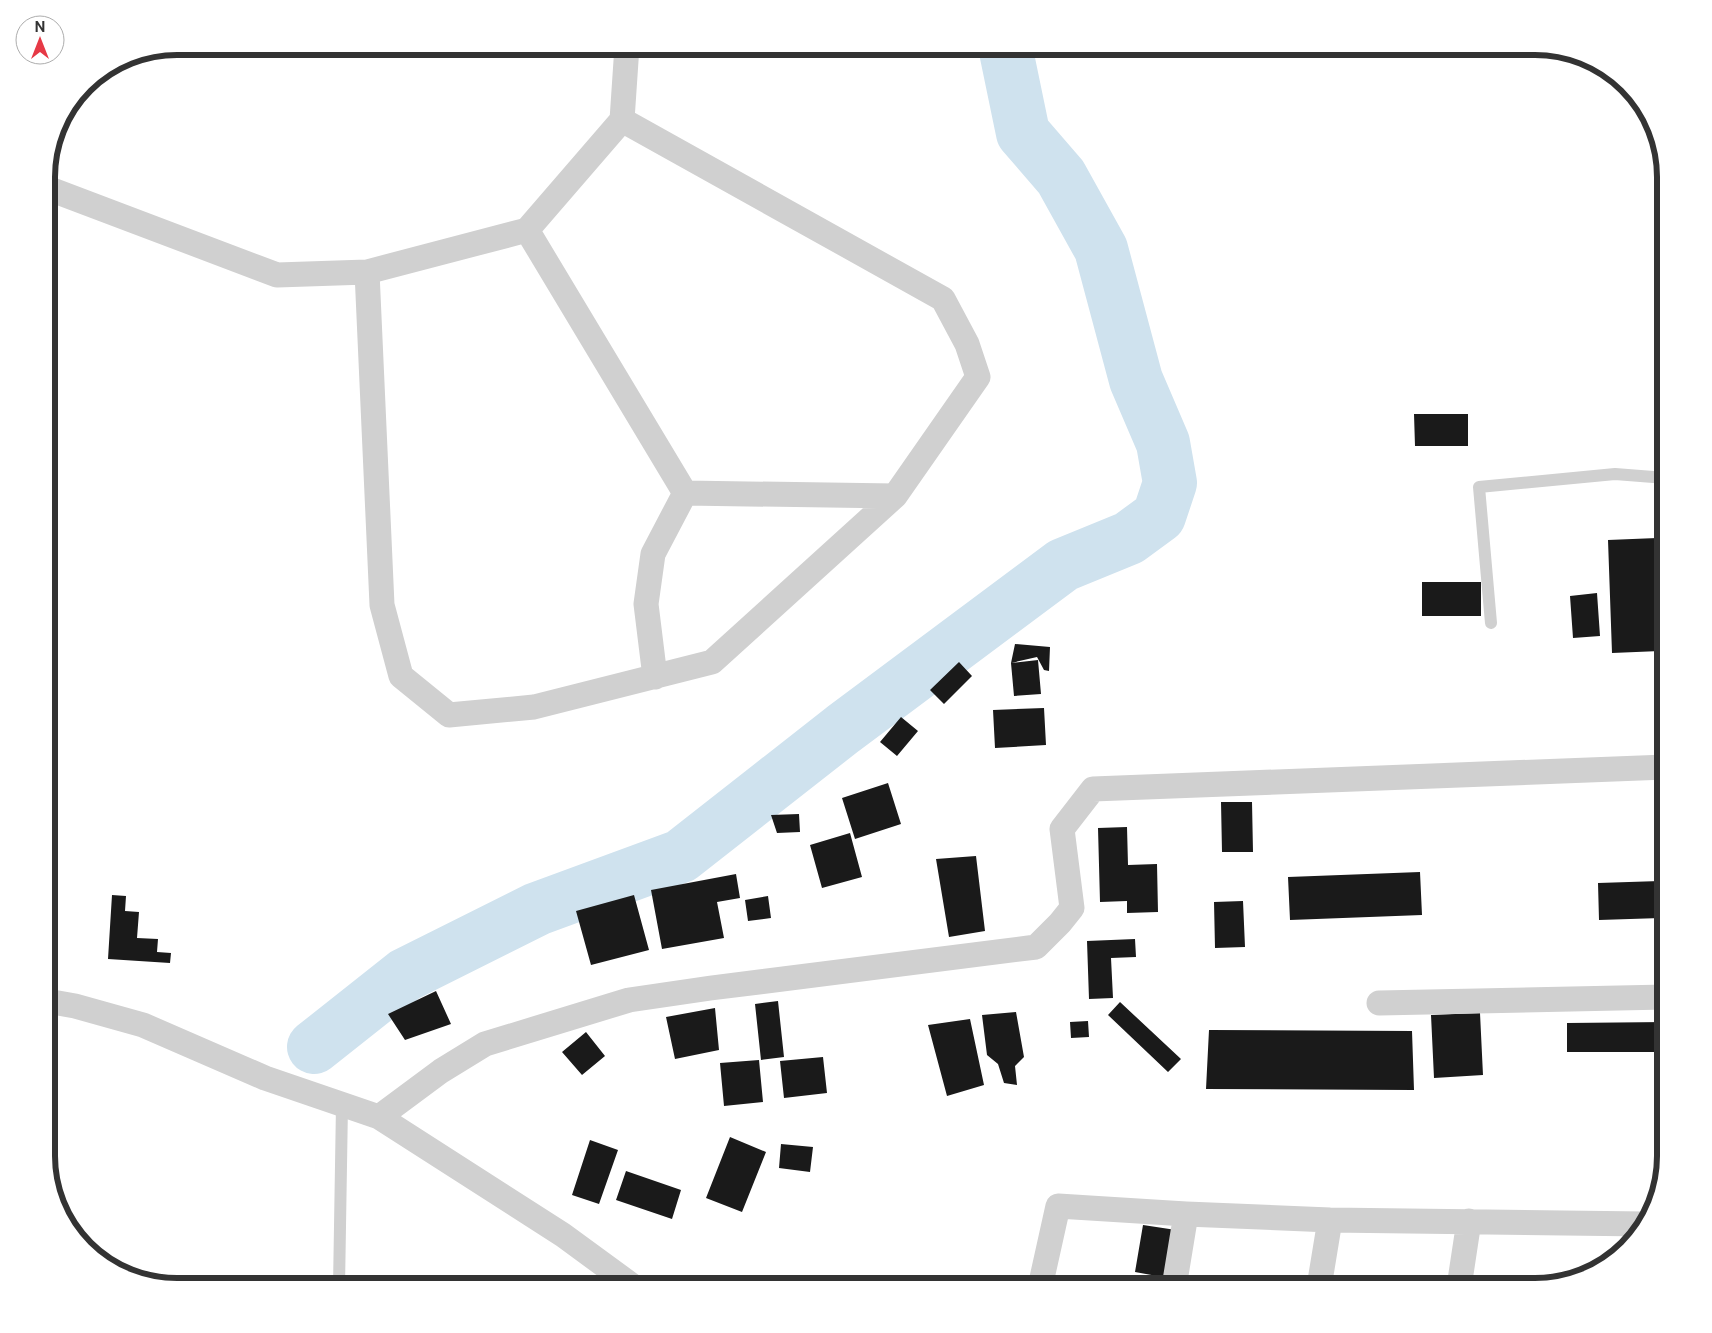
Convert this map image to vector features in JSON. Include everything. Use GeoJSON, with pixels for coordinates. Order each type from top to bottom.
{"type":"FeatureCollection","features":[{"type":"Feature","properties":{"kind":"street"},"geometry":{"type":"LineString","coordinates":[[55,191],[278,275],[367,272],[527,230],[622,120],[626,55]]}},
{"type":"Feature","properties":{"kind":"street"},"geometry":{"type":"LineString","coordinates":[[367,272],[382,604],[401,676],[449,715],[534,707],[712,662],[895,496],[978,377],[967,344],[943,299],[622,120]]}},
{"type":"Feature","properties":{"kind":"street"},"geometry":{"type":"LineString","coordinates":[[527,230],[685,493]]}},
{"type":"Feature","properties":{"kind":"street"},"geometry":{"type":"LineString","coordinates":[[685,493],[895,496]]}},
{"type":"Feature","properties":{"kind":"street"},"geometry":{"type":"LineString","coordinates":[[655,676],[646,604],[653,554],[685,493]]}},
{"type":"Feature","properties":{"kind":"street"},"geometry":{"type":"LineString","coordinates":[[379,1117],[441,1071],[485,1044],[629,1000],[1036,947],[1072,908],[1062,829],[1093,789],[1657,767]]}},
{"type":"Feature","properties":{"kind":"street"},"geometry":{"type":"LineString","coordinates":[[1379,1003],[1657,998]]}},
{"type":"Feature","properties":{"kind":"street"},"geometry":{"type":"LineString","coordinates":[[55,1003],[75,1006],[143,1025],[265,1078],[379,1117],[563,1235],[622,1278]]}},
{"type":"Feature","properties":{"kind":"street"},"geometry":{"type":"LineString","coordinates":[[1042,1278],[1058,1206],[1330,1220],[1636,1224]]}},
{"type":"Feature","properties":{"kind":"street"},"geometry":{"type":"LineString","coordinates":[[1175,1278],[1186,1214]]}},
{"type":"Feature","properties":{"kind":"street"},"geometry":{"type":"LineString","coordinates":[[1320,1278],[1330,1220]]}},
{"type":"Feature","properties":{"kind":"street"},"geometry":{"type":"LineString","coordinates":[[1460,1278],[1469,1221]]}},
{"type":"Feature","properties":{"kind":"lane"},"geometry":{"type":"LineString","coordinates":[[1491,623],[1479,487],[1615,474],[1657,477]]}},
{"type":"Feature","properties":{"kind":"lane"},"geometry":{"type":"LineString","coordinates":[[339,1278],[342,1105]]}},
{"type":"Feature","properties":{"kind":"building"},"geometry":{"type":"Polygon","coordinates":[[[1414,414],[1468,414],[1468,446],[1415,446],[1414,414]]]}},
{"type":"Feature","properties":{"kind":"building"},"geometry":{"type":"Polygon","coordinates":[[[1657,538],[1657,651],[1612,653],[1608,540],[1657,538]]]}},
{"type":"Feature","properties":{"kind":"building"},"geometry":{"type":"Polygon","coordinates":[[[1422,582],[1481,582],[1481,616],[1422,616],[1422,582]]]}},
{"type":"Feature","properties":{"kind":"building"},"geometry":{"type":"Polygon","coordinates":[[[1597,593],[1600,636],[1573,638],[1570,596],[1597,593]]]}},
{"type":"Feature","properties":{"kind":"building"},"geometry":{"type":"Polygon","coordinates":[[[1015,644],[1050,647],[1049,671],[1044,670],[1037,657],[1011,663],[1015,644]]]}},
{"type":"Feature","properties":{"kind":"building"},"geometry":{"type":"Polygon","coordinates":[[[1038,660],[1041,694],[1014,696],[1011,663],[1038,660]]]}},
{"type":"Feature","properties":{"kind":"building"},"geometry":{"type":"Polygon","coordinates":[[[959,662],[972,676],[944,704],[930,690],[959,662]]]}},
{"type":"Feature","properties":{"kind":"building"},"geometry":{"type":"Polygon","coordinates":[[[1044,708],[1046,745],[995,748],[993,710],[1044,708]]]}},
{"type":"Feature","properties":{"kind":"building"},"geometry":{"type":"Polygon","coordinates":[[[901,717],[918,731],[897,756],[880,742],[901,717]]]}},
{"type":"Feature","properties":{"kind":"building"},"geometry":{"type":"Polygon","coordinates":[[[888,783],[901,824],[855,839],[842,798],[888,783]]]}},
{"type":"Feature","properties":{"kind":"building"},"geometry":{"type":"Polygon","coordinates":[[[1221,802],[1252,802],[1253,852],[1222,852],[1221,802]]]}},
{"type":"Feature","properties":{"kind":"building"},"geometry":{"type":"Polygon","coordinates":[[[799,814],[800,832],[777,833],[771,815],[799,814]]]}},
{"type":"Feature","properties":{"kind":"building"},"geometry":{"type":"Polygon","coordinates":[[[1127,827],[1128,865],[1157,864],[1158,912],[1127,913],[1127,901],[1100,902],[1098,828],[1127,827]]]}},
{"type":"Feature","properties":{"kind":"building"},"geometry":{"type":"Polygon","coordinates":[[[850,833],[862,877],[822,888],[810,845],[850,833]]]}},
{"type":"Feature","properties":{"kind":"building"},"geometry":{"type":"Polygon","coordinates":[[[976,856],[985,931],[949,937],[936,859],[976,856]]]}},
{"type":"Feature","properties":{"kind":"building"},"geometry":{"type":"Polygon","coordinates":[[[1420,872],[1422,915],[1290,920],[1288,877],[1420,872]]]}},
{"type":"Feature","properties":{"kind":"building"},"geometry":{"type":"Polygon","coordinates":[[[736,874],[740,898],[717,902],[724,938],[662,949],[651,890],[736,874]]]}},
{"type":"Feature","properties":{"kind":"building"},"geometry":{"type":"Polygon","coordinates":[[[1657,881],[1657,918],[1599,920],[1598,883],[1657,881]]]}},
{"type":"Feature","properties":{"kind":"building"},"geometry":{"type":"Polygon","coordinates":[[[112,895],[126,896],[125,911],[139,912],[137,938],[158,939],[157,952],[171,953],[170,963],[108,959],[112,895]]]}},
{"type":"Feature","properties":{"kind":"building"},"geometry":{"type":"Polygon","coordinates":[[[634,895],[649,950],[591,965],[576,911],[634,895]]]}},
{"type":"Feature","properties":{"kind":"building"},"geometry":{"type":"Polygon","coordinates":[[[768,896],[771,918],[748,921],[745,900],[768,896]]]}},
{"type":"Feature","properties":{"kind":"building"},"geometry":{"type":"Polygon","coordinates":[[[1243,901],[1245,947],[1215,948],[1214,902],[1243,901]]]}},
{"type":"Feature","properties":{"kind":"building"},"geometry":{"type":"Polygon","coordinates":[[[1135,939],[1136,957],[1111,958],[1113,998],[1089,999],[1087,941],[1135,939]]]}},
{"type":"Feature","properties":{"kind":"building"},"geometry":{"type":"Polygon","coordinates":[[[436,991],[451,1024],[405,1040],[388,1014],[436,991]]]}},
{"type":"Feature","properties":{"kind":"building"},"geometry":{"type":"Polygon","coordinates":[[[778,1001],[784,1057],[761,1060],[755,1004],[778,1001]]]}},
{"type":"Feature","properties":{"kind":"building"},"geometry":{"type":"Polygon","coordinates":[[[1120,1002],[1181,1059],[1168,1072],[1108,1015],[1120,1002]]]}},
{"type":"Feature","properties":{"kind":"building"},"geometry":{"type":"Polygon","coordinates":[[[715,1008],[719,1050],[675,1059],[666,1017],[715,1008]]]}},
{"type":"Feature","properties":{"kind":"building"},"geometry":{"type":"Polygon","coordinates":[[[1016,1012],[1024,1057],[1015,1066],[1017,1085],[1004,1083],[998,1064],[987,1055],[982,1015],[1016,1012]]]}},
{"type":"Feature","properties":{"kind":"building"},"geometry":{"type":"Polygon","coordinates":[[[1480,1013],[1483,1075],[1434,1078],[1431,1015],[1480,1013]]]}},
{"type":"Feature","properties":{"kind":"building"},"geometry":{"type":"Polygon","coordinates":[[[970,1019],[984,1085],[947,1096],[928,1025],[970,1019]]]}},
{"type":"Feature","properties":{"kind":"building"},"geometry":{"type":"Polygon","coordinates":[[[1088,1021],[1089,1037],[1071,1038],[1070,1022],[1088,1021]]]}},
{"type":"Feature","properties":{"kind":"building"},"geometry":{"type":"Polygon","coordinates":[[[1657,1022],[1657,1052],[1567,1052],[1567,1023],[1657,1022]]]}},
{"type":"Feature","properties":{"kind":"building"},"geometry":{"type":"Polygon","coordinates":[[[1209,1030],[1412,1031],[1414,1090],[1206,1089],[1209,1030]]]}},
{"type":"Feature","properties":{"kind":"building"},"geometry":{"type":"Polygon","coordinates":[[[586,1032],[605,1056],[582,1075],[562,1052],[586,1032]]]}},
{"type":"Feature","properties":{"kind":"building"},"geometry":{"type":"Polygon","coordinates":[[[823,1057],[827,1093],[784,1098],[780,1061],[823,1057]]]}},
{"type":"Feature","properties":{"kind":"building"},"geometry":{"type":"Polygon","coordinates":[[[759,1060],[763,1102],[724,1106],[720,1063],[759,1060]]]}},
{"type":"Feature","properties":{"kind":"building"},"geometry":{"type":"Polygon","coordinates":[[[730,1137],[766,1152],[742,1212],[706,1198],[730,1137]]]}},
{"type":"Feature","properties":{"kind":"building"},"geometry":{"type":"Polygon","coordinates":[[[590,1140],[618,1150],[599,1204],[572,1195],[590,1140]]]}},
{"type":"Feature","properties":{"kind":"building"},"geometry":{"type":"Polygon","coordinates":[[[781,1144],[813,1147],[810,1172],[779,1168],[781,1144]]]}},
{"type":"Feature","properties":{"kind":"building"},"geometry":{"type":"Polygon","coordinates":[[[626,1171],[681,1190],[672,1219],[616,1200],[626,1171]]]}},
{"type":"Feature","properties":{"kind":"building"},"geometry":{"type":"Polygon","coordinates":[[[1143,1225],[1176,1230],[1168,1278],[1135,1272],[1143,1225]]]}},
{"type":"Feature","properties":{"kind":"waterway"},"geometry":{"type":"LineString","coordinates":[[314,1047],[405,975],[537,909],[681,856],[843,729],[1063,565],[1129,538],[1159,516],[1170,483],[1163,443],[1136,380],[1101,249],[1061,177],[1023,133],[1007,55]]}}]}
